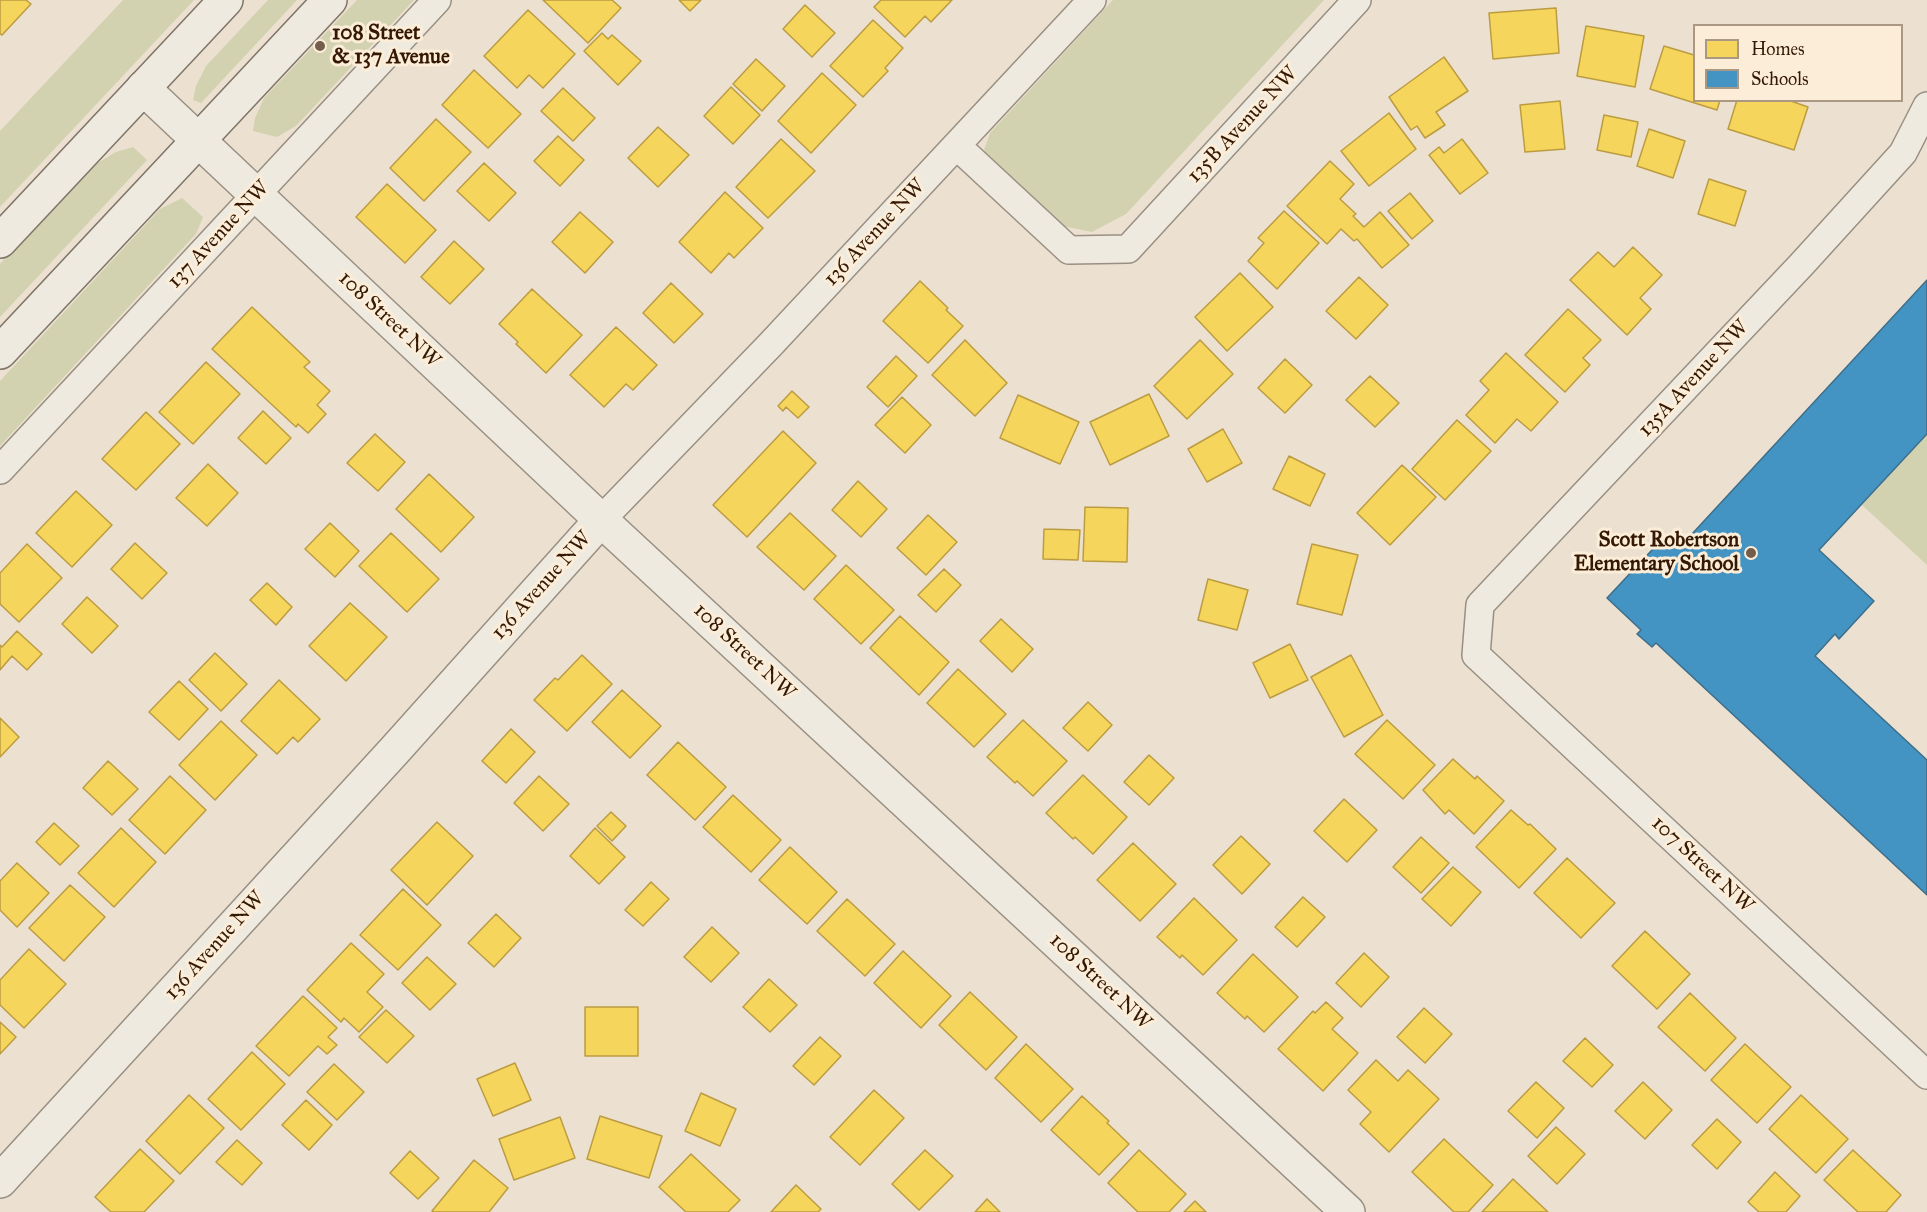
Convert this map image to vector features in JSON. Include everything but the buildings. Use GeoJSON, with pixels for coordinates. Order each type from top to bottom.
{"type":"FeatureCollection","features":[{"type":"Feature","properties":{"kind":"street"},"geometry":{"type":"LineString","coordinates":[[0,241],[226,0]]}},
{"type":"Feature","properties":{"kind":"street"},"geometry":{"type":"LineString","coordinates":[[0,352],[330,0]]}},
{"type":"Feature","properties":{"kind":"street","name":"137 Avenue NW"},"geometry":{"type":"LineString","coordinates":[[0,470],[437,0]]}},
{"type":"Feature","properties":{"kind":"street","name":"136 Avenue NW"},"geometry":{"type":"LineString","coordinates":[[0,1181],[394,751],[601,520],[957,146],[1092,0]]}},
{"type":"Feature","properties":{"kind":"street","name":"135B Avenue NW"},"geometry":{"type":"LineString","coordinates":[[957,146],[1069,250],[1128,249],[1357,0]]}},
{"type":"Feature","properties":{"kind":"street","name":"108 Street NW"},"geometry":{"type":"LineString","coordinates":[[143,88],[601,520],[1348,1212]]}},
{"type":"Feature","properties":{"kind":"street","name":"135A Avenue NW"},"geometry":{"type":"LineString","coordinates":[[1476,655],[1480,605],[1802,264],[1903,153],[1927,106]]}},
{"type":"Feature","properties":{"kind":"street","name":"107 Street NW"},"geometry":{"type":"LineString","coordinates":[[1476,655],[1927,1075]]}},
{"type":"Feature","properties":{"kind":"green space"},"geometry":{"type":"Polygon","coordinates":[[[123,0],[194,0],[0,207],[0,131],[123,0]]]}},
{"type":"Feature","properties":{"kind":"green space"},"geometry":{"type":"Polygon","coordinates":[[[268,0],[297,0],[201,103],[193,100],[196,86],[206,66],[268,0]]]}},
{"type":"Feature","properties":{"kind":"green space"},"geometry":{"type":"Polygon","coordinates":[[[357,0],[414,0],[296,126],[277,137],[253,131],[255,118],[264,98],[357,0]]]}},
{"type":"Feature","properties":{"kind":"green space"},"geometry":{"type":"Polygon","coordinates":[[[1113,0],[1324,0],[1126,214],[1092,232],[1053,224],[988,164],[984,150],[990,133],[1113,0]]]}},
{"type":"Feature","properties":{"kind":"green space"},"geometry":{"type":"Polygon","coordinates":[[[133,147],[147,160],[0,317],[0,264],[89,168],[116,152],[133,147]]]}},
{"type":"Feature","properties":{"kind":"green space"},"geometry":{"type":"Polygon","coordinates":[[[182,198],[203,217],[196,234],[0,446],[0,381],[160,209],[182,198]]]}},
{"type":"Feature","properties":{"kind":"green space"},"geometry":{"type":"Polygon","coordinates":[[[1927,434],[1927,565],[1862,505],[1927,434]]]}},
{"type":"Feature","properties":{"kind":"place","name":"108 Street & 137 Avenue"},"geometry":{"type":"Point","coordinates":[320,46]}},
{"type":"Feature","properties":{"kind":"place","name":"Scott Robertson Elementary School"},"geometry":{"type":"Point","coordinates":[1751,553]}}]}
